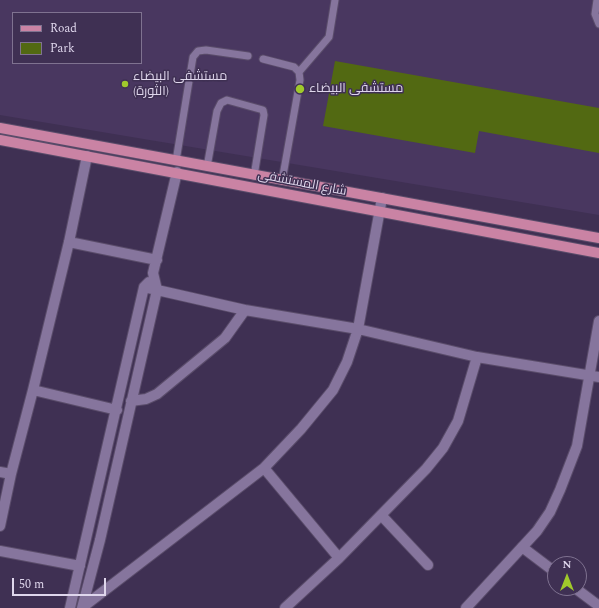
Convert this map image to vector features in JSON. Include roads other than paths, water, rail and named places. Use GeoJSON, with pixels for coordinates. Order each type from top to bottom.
{"type":"FeatureCollection","features":[{"type":"Feature","properties":{"kind":"main road","name":"شارع المستشفى"},"geometry":{"type":"LineString","coordinates":[[0,128],[176,162],[599,238]]}},
{"type":"Feature","properties":{"kind":"main road","name":"شارع المستشفى"},"geometry":{"type":"LineString","coordinates":[[0,140],[177,172],[599,253]]}},
{"type":"Feature","properties":{"kind":"street"},"geometry":{"type":"LineString","coordinates":[[0,526],[11,474],[69,242],[87,156]]}},
{"type":"Feature","properties":{"kind":"street"},"geometry":{"type":"LineString","coordinates":[[70,608],[117,410],[144,287],[153,273],[157,260],[177,172]]}},
{"type":"Feature","properties":{"kind":"street"},"geometry":{"type":"LineString","coordinates":[[83,607],[264,468],[301,429],[334,390],[347,362],[358,329],[382,198]]}},
{"type":"Feature","properties":{"kind":"street"},"geometry":{"type":"LineString","coordinates":[[69,242],[157,260]]}},
{"type":"Feature","properties":{"kind":"street"},"geometry":{"type":"LineString","coordinates":[[83,607],[100,540],[157,290],[153,273]]}},
{"type":"Feature","properties":{"kind":"street"},"geometry":{"type":"LineString","coordinates":[[144,287],[246,310],[358,329],[477,357],[594,377]]}},
{"type":"Feature","properties":{"kind":"street"},"geometry":{"type":"LineString","coordinates":[[131,401],[146,399],[157,394],[225,338],[246,310]]}},
{"type":"Feature","properties":{"kind":"street"},"geometry":{"type":"LineString","coordinates":[[466,608],[537,531],[550,512],[569,469],[577,446],[594,377],[599,321]]}},
{"type":"Feature","properties":{"kind":"street"},"geometry":{"type":"LineString","coordinates":[[285,608],[339,558],[426,469],[443,448],[458,421],[477,357]]}},
{"type":"Feature","properties":{"kind":"street"},"geometry":{"type":"LineString","coordinates":[[33,390],[117,410]]}},
{"type":"Feature","properties":{"kind":"street"},"geometry":{"type":"LineString","coordinates":[[264,468],[339,558]]}},
{"type":"Feature","properties":{"kind":"street"},"geometry":{"type":"LineString","coordinates":[[0,472],[11,474]]}},
{"type":"Feature","properties":{"kind":"street"},"geometry":{"type":"LineString","coordinates":[[381,515],[428,565]]}},
{"type":"Feature","properties":{"kind":"street"},"geometry":{"type":"LineString","coordinates":[[522,547],[547,566]]}},
{"type":"Feature","properties":{"kind":"street"},"geometry":{"type":"LineString","coordinates":[[0,551],[80,566]]}},
{"type":"Feature","properties":{"kind":"street"},"geometry":{"type":"LineString","coordinates":[[586,596],[599,606]]}},
{"type":"Feature","properties":{"kind":"lane"},"geometry":{"type":"LineString","coordinates":[[299,72],[329,37],[334,0]]}},
{"type":"Feature","properties":{"kind":"lane"},"geometry":{"type":"LineString","coordinates":[[597,0],[595,14],[599,24]]}},
{"type":"Feature","properties":{"kind":"lane"},"geometry":{"type":"LineString","coordinates":[[176,162],[193,57],[198,51],[206,50],[248,56]]}},
{"type":"Feature","properties":{"kind":"lane"},"geometry":{"type":"LineString","coordinates":[[263,59],[294,67],[299,72],[300,80],[282,181]]}},
{"type":"Feature","properties":{"kind":"lane"},"geometry":{"type":"LineString","coordinates":[[206,167],[217,111],[221,103],[227,100],[263,110],[264,115],[254,176]]}},
{"type":"Feature","properties":{"kind":"place","name":"مستشفى البيضاء (الثورة)"},"geometry":{"type":"Point","coordinates":[125,84]}},
{"type":"Feature","properties":{"kind":"place","name":"مستشفى البيضاء"},"geometry":{"type":"Point","coordinates":[300,89]}}]}
